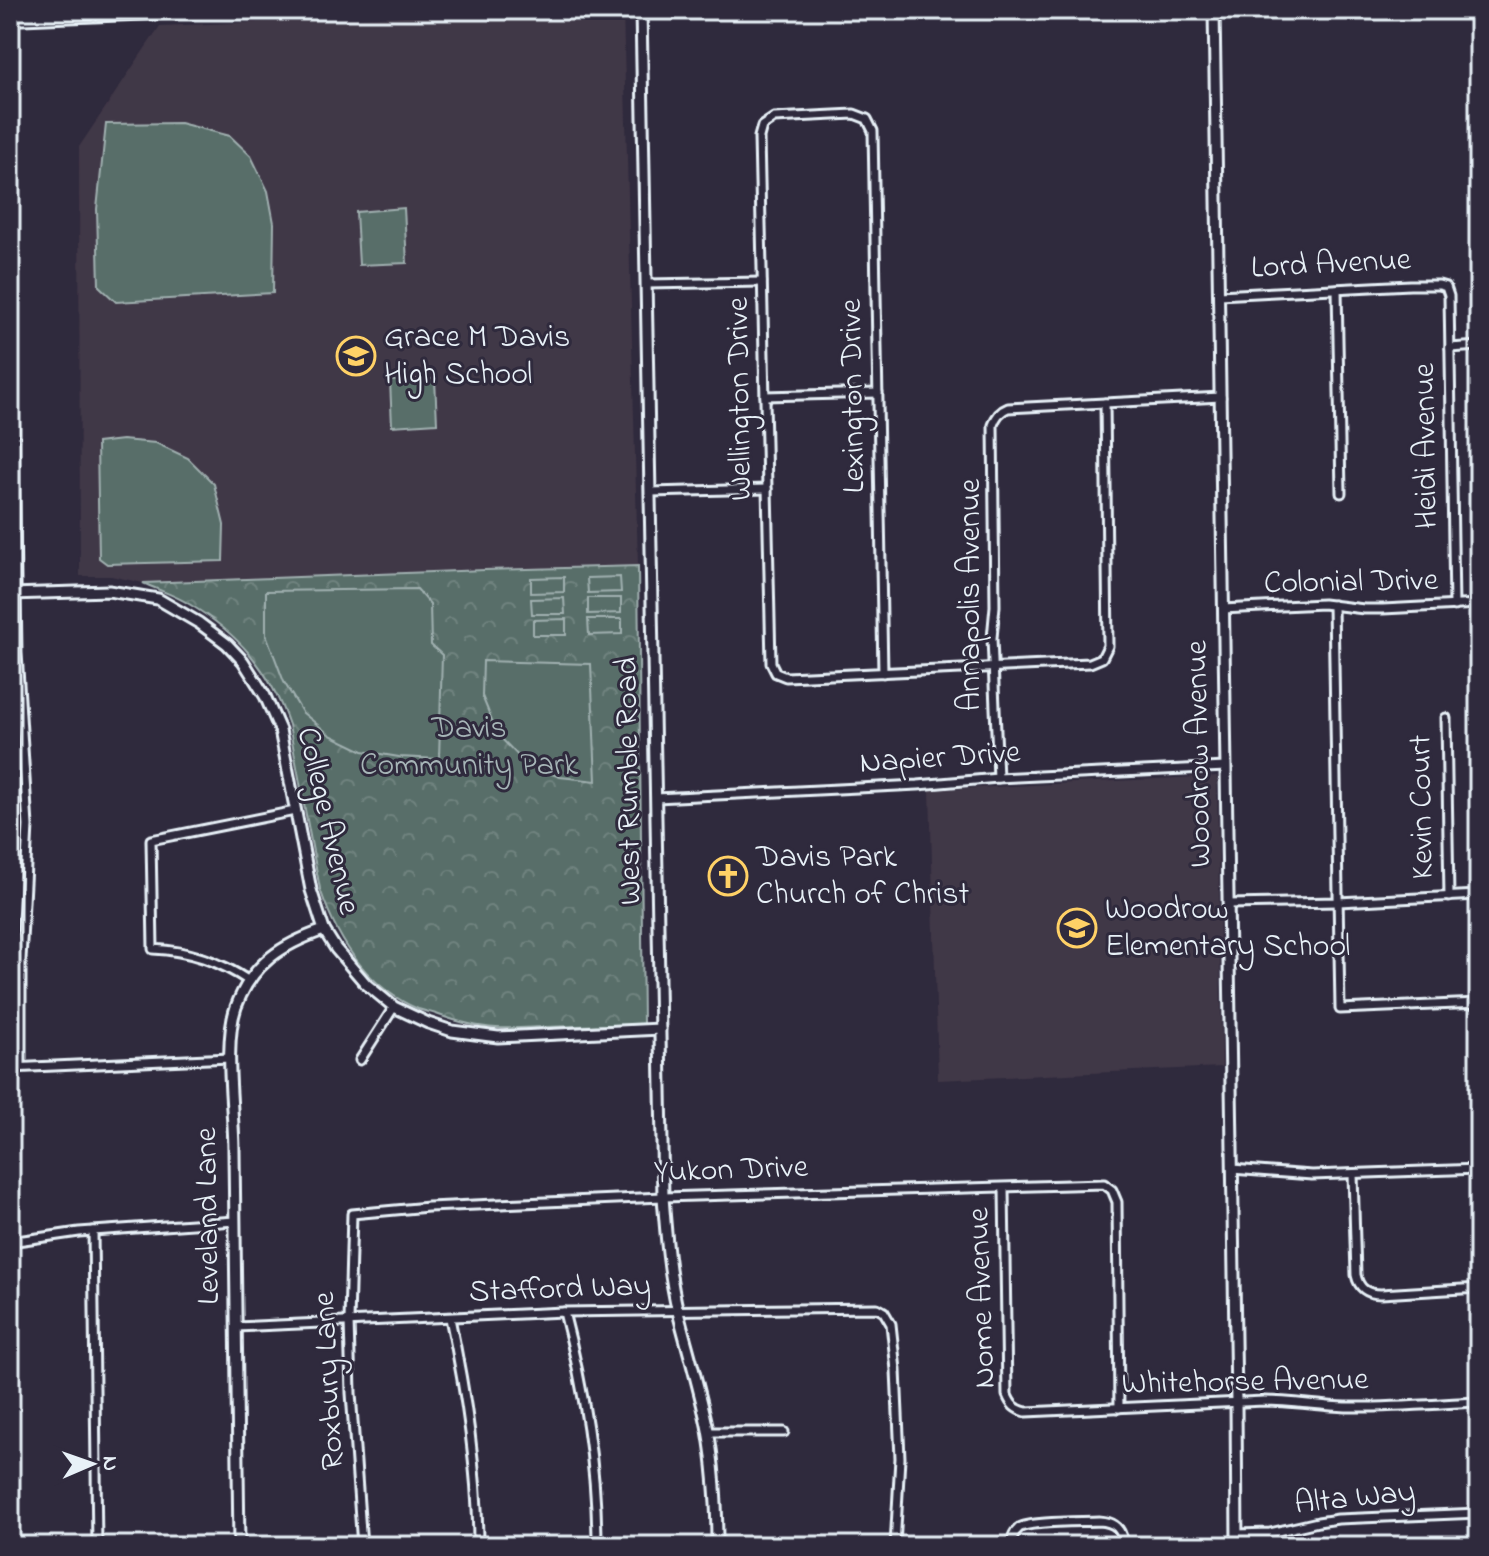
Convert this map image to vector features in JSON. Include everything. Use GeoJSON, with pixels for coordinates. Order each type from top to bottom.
{"type":"FeatureCollection","features":[{"type":"Feature","properties":{"kind":"main road"},"geometry":{"type":"LineString","coordinates":[[10,19],[227,10]]}},
{"type":"Feature","properties":{"kind":"street","name":"West Rumble Road"},"geometry":{"type":"LineString","coordinates":[[641,10],[663,1197],[678,1310],[708,1432],[715,1482],[717,1546]]}},
{"type":"Feature","properties":{"kind":"street","name":"Woodrow Avenue"},"geometry":{"type":"LineString","coordinates":[[1214,10],[1237,1546]]}},
{"type":"Feature","properties":{"kind":"street","name":"Wellington Drive"},"geometry":{"type":"LineString","coordinates":[[867,119],[854,114],[774,118],[764,123],[760,130],[771,663],[776,673],[786,677],[883,673]]}},
{"type":"Feature","properties":{"kind":"street","name":"Lexington Drive"},"geometry":{"type":"LineString","coordinates":[[867,119],[873,131],[883,673]]}},
{"type":"Feature","properties":{"kind":"street"},"geometry":{"type":"LineString","coordinates":[[646,284],[762,282]]}},
{"type":"Feature","properties":{"kind":"street","name":"Lord Avenue"},"geometry":{"type":"LineString","coordinates":[[1219,295],[1446,287]]}},
{"type":"Feature","properties":{"kind":"street","name":"Heidi Avenue"},"geometry":{"type":"LineString","coordinates":[[1446,287],[1449,296],[1454,606]]}},
{"type":"Feature","properties":{"kind":"street"},"geometry":{"type":"LineString","coordinates":[[1337,289],[1341,493]]}},
{"type":"Feature","properties":{"kind":"street"},"geometry":{"type":"LineString","coordinates":[[10,326],[13,594],[28,826],[21,960],[21,1067]]}},
{"type":"Feature","properties":{"kind":"street"},"geometry":{"type":"LineString","coordinates":[[1450,348],[1479,346]]}},
{"type":"Feature","properties":{"kind":"street"},"geometry":{"type":"LineString","coordinates":[[765,396],[878,393]]}},
{"type":"Feature","properties":{"kind":"street"},"geometry":{"type":"LineString","coordinates":[[883,673],[1090,663],[1104,656],[1108,646],[1105,403],[1221,397]]}},
{"type":"Feature","properties":{"kind":"street","name":"Annapolis Avenue"},"geometry":{"type":"LineString","coordinates":[[998,778],[992,668],[996,576],[993,425],[999,414],[1008,408],[1105,403]]}},
{"type":"Feature","properties":{"kind":"street"},"geometry":{"type":"LineString","coordinates":[[650,492],[767,489]]}},
{"type":"Feature","properties":{"kind":"street","name":"College Avenue"},"geometry":{"type":"LineString","coordinates":[[13,594],[109,591],[158,599],[199,623],[227,644],[243,661],[265,696],[280,730],[311,890],[324,930],[352,969],[394,1007],[440,1028],[480,1036],[660,1029]]}},
{"type":"Feature","properties":{"kind":"street","name":"Colonial Drive"},"geometry":{"type":"LineString","coordinates":[[1223,609],[1333,605],[1364,609],[1479,604]]}},
{"type":"Feature","properties":{"kind":"street"},"geometry":{"type":"LineString","coordinates":[[1333,605],[1340,1009],[1479,1003]]}},
{"type":"Feature","properties":{"kind":"street","name":"Kevin Court"},"geometry":{"type":"LineString","coordinates":[[1446,718],[1449,897]]}},
{"type":"Feature","properties":{"kind":"street","name":"Napier Drive"},"geometry":{"type":"LineString","coordinates":[[656,798],[1226,767]]}},
{"type":"Feature","properties":{"kind":"street"},"geometry":{"type":"LineString","coordinates":[[249,981],[202,956],[153,949],[151,840],[295,811]]}},
{"type":"Feature","properties":{"kind":"street"},"geometry":{"type":"LineString","coordinates":[[1228,904],[1479,895]]}},
{"type":"Feature","properties":{"kind":"street","name":"Leveland Lane"},"geometry":{"type":"LineString","coordinates":[[239,1546],[231,1031],[235,1009],[249,981],[267,960],[278,950],[324,930]]}},
{"type":"Feature","properties":{"kind":"street"},"geometry":{"type":"LineString","coordinates":[[360,1060],[394,1007]]}},
{"type":"Feature","properties":{"kind":"street"},"geometry":{"type":"LineString","coordinates":[[10,1068],[230,1058]]}},
{"type":"Feature","properties":{"kind":"street"},"geometry":{"type":"LineString","coordinates":[[1232,1169],[1312,1175],[1479,1169]]}},
{"type":"Feature","properties":{"kind":"street"},"geometry":{"type":"LineString","coordinates":[[1353,1174],[1356,1275],[1363,1289],[1372,1294],[1381,1294],[1479,1288]]}},
{"type":"Feature","properties":{"kind":"street","name":"Yukon Drive"},"geometry":{"type":"LineString","coordinates":[[352,1214],[428,1207],[663,1197],[1099,1183],[1111,1188],[1117,1202],[1119,1408]]}},
{"type":"Feature","properties":{"kind":"street","name":"Nome Avenue"},"geometry":{"type":"LineString","coordinates":[[1004,1188],[1007,1395],[1013,1407]]}},
{"type":"Feature","properties":{"kind":"street","name":"Roxbury Lane"},"geometry":{"type":"LineString","coordinates":[[352,1214],[349,1321],[351,1393],[362,1546]]}},
{"type":"Feature","properties":{"kind":"street"},"geometry":{"type":"LineString","coordinates":[[10,1242],[93,1231],[235,1221]]}},
{"type":"Feature","properties":{"kind":"street"},"geometry":{"type":"LineString","coordinates":[[93,1231],[97,1546]]}},
{"type":"Feature","properties":{"kind":"street","name":"Stafford Way"},"geometry":{"type":"LineString","coordinates":[[236,1327],[564,1312],[871,1307],[884,1312],[891,1324],[900,1458],[895,1546]]}},
{"type":"Feature","properties":{"kind":"street"},"geometry":{"type":"LineString","coordinates":[[564,1312],[591,1447],[597,1546]]}},
{"type":"Feature","properties":{"kind":"street"},"geometry":{"type":"LineString","coordinates":[[450,1318],[472,1444],[478,1546]]}},
{"type":"Feature","properties":{"kind":"street","name":"Whitehorse Avenue"},"geometry":{"type":"LineString","coordinates":[[1013,1407],[1026,1412],[1236,1402],[1293,1401],[1363,1407],[1479,1402]]}},
{"type":"Feature","properties":{"kind":"street"},"geometry":{"type":"LineString","coordinates":[[708,1432],[784,1432]]}},
{"type":"Feature","properties":{"kind":"street","name":"Alta Way"},"geometry":{"type":"LineString","coordinates":[[1237,1534],[1282,1531],[1338,1519],[1479,1513]]}},
{"type":"Feature","properties":{"kind":"street"},"geometry":{"type":"LineString","coordinates":[[1011,1546],[1013,1535],[1028,1524],[1107,1521],[1120,1530],[1123,1546]]}},
{"type":"Feature","properties":{"kind":"shaded area","name":"Grace M Davis High School"},"geometry":{"type":"Polygon","coordinates":[[[550,10],[623,10],[638,566],[143,583],[111,576],[80,576],[79,147],[160,26],[550,10]]]}},
{"type":"Feature","properties":{"kind":"shaded area","name":"Woodrow Elementary School"},"geometry":{"type":"Polygon","coordinates":[[[1217,776],[1222,1067],[938,1080],[930,790],[1217,776]]]}},
{"type":"Feature","properties":{"kind":"green space"},"geometry":{"type":"Polygon","coordinates":[[[180,123],[230,136],[251,156],[268,191],[274,223],[273,293],[116,302],[99,286],[97,209],[106,124],[180,123]]]}},
{"type":"Feature","properties":{"kind":"green space"},"geometry":{"type":"Polygon","coordinates":[[[404,208],[407,263],[359,265],[356,212],[404,208]]]}},
{"type":"Feature","properties":{"kind":"green space"},"geometry":{"type":"Polygon","coordinates":[[[435,379],[437,423],[392,426],[390,381],[435,379]]]}},
{"type":"Feature","properties":{"kind":"green space"},"geometry":{"type":"Polygon","coordinates":[[[122,440],[156,443],[188,458],[214,484],[224,525],[223,561],[107,564],[99,558],[97,443],[122,440]]]}},
{"type":"Feature","properties":{"kind":"green space","name":"Davis Community Park"},"geometry":{"type":"Polygon","coordinates":[[[638,566],[643,1024],[481,1026],[418,1009],[400,1000],[369,975],[335,926],[320,889],[289,725],[272,687],[250,655],[223,627],[184,601],[143,583],[485,570],[638,566]]]}},
{"type":"Feature","properties":{"kind":"green space"},"geometry":{"type":"Polygon","coordinates":[[[564,577],[564,592],[531,593],[531,578],[564,577]]]}},
{"type":"Feature","properties":{"kind":"green space"},"geometry":{"type":"Polygon","coordinates":[[[620,577],[621,592],[588,593],[587,578],[620,577]]]}},
{"type":"Feature","properties":{"kind":"green space"},"geometry":{"type":"Polygon","coordinates":[[[417,589],[430,604],[431,645],[442,655],[439,759],[363,751],[330,735],[302,712],[284,682],[266,634],[266,591],[417,589]]]}},
{"type":"Feature","properties":{"kind":"green space"},"geometry":{"type":"Polygon","coordinates":[[[564,598],[565,614],[532,614],[531,599],[564,598]]]}},
{"type":"Feature","properties":{"kind":"green space"},"geometry":{"type":"Polygon","coordinates":[[[588,598],[621,598],[621,613],[588,614],[588,598]]]}},
{"type":"Feature","properties":{"kind":"green space"},"geometry":{"type":"Polygon","coordinates":[[[566,619],[566,635],[533,635],[533,620],[566,619]]]}},
{"type":"Feature","properties":{"kind":"green space"},"geometry":{"type":"Polygon","coordinates":[[[588,619],[622,619],[622,634],[589,635],[588,619]]]}},
{"type":"Feature","properties":{"kind":"green space"},"geometry":{"type":"Polygon","coordinates":[[[483,661],[591,664],[596,781],[560,777],[527,765],[498,735],[482,696],[483,661]]]}},
{"type":"Feature","properties":{"kind":"place","name":"Grace M Davis High School"},"geometry":{"type":"Point","coordinates":[356,356]}},
{"type":"Feature","properties":{"kind":"place","name":"Davis Park Church of Christ"},"geometry":{"type":"Point","coordinates":[728,876]}},
{"type":"Feature","properties":{"kind":"place","name":"Woodrow Elementary School"},"geometry":{"type":"Point","coordinates":[1077,928]}}]}
